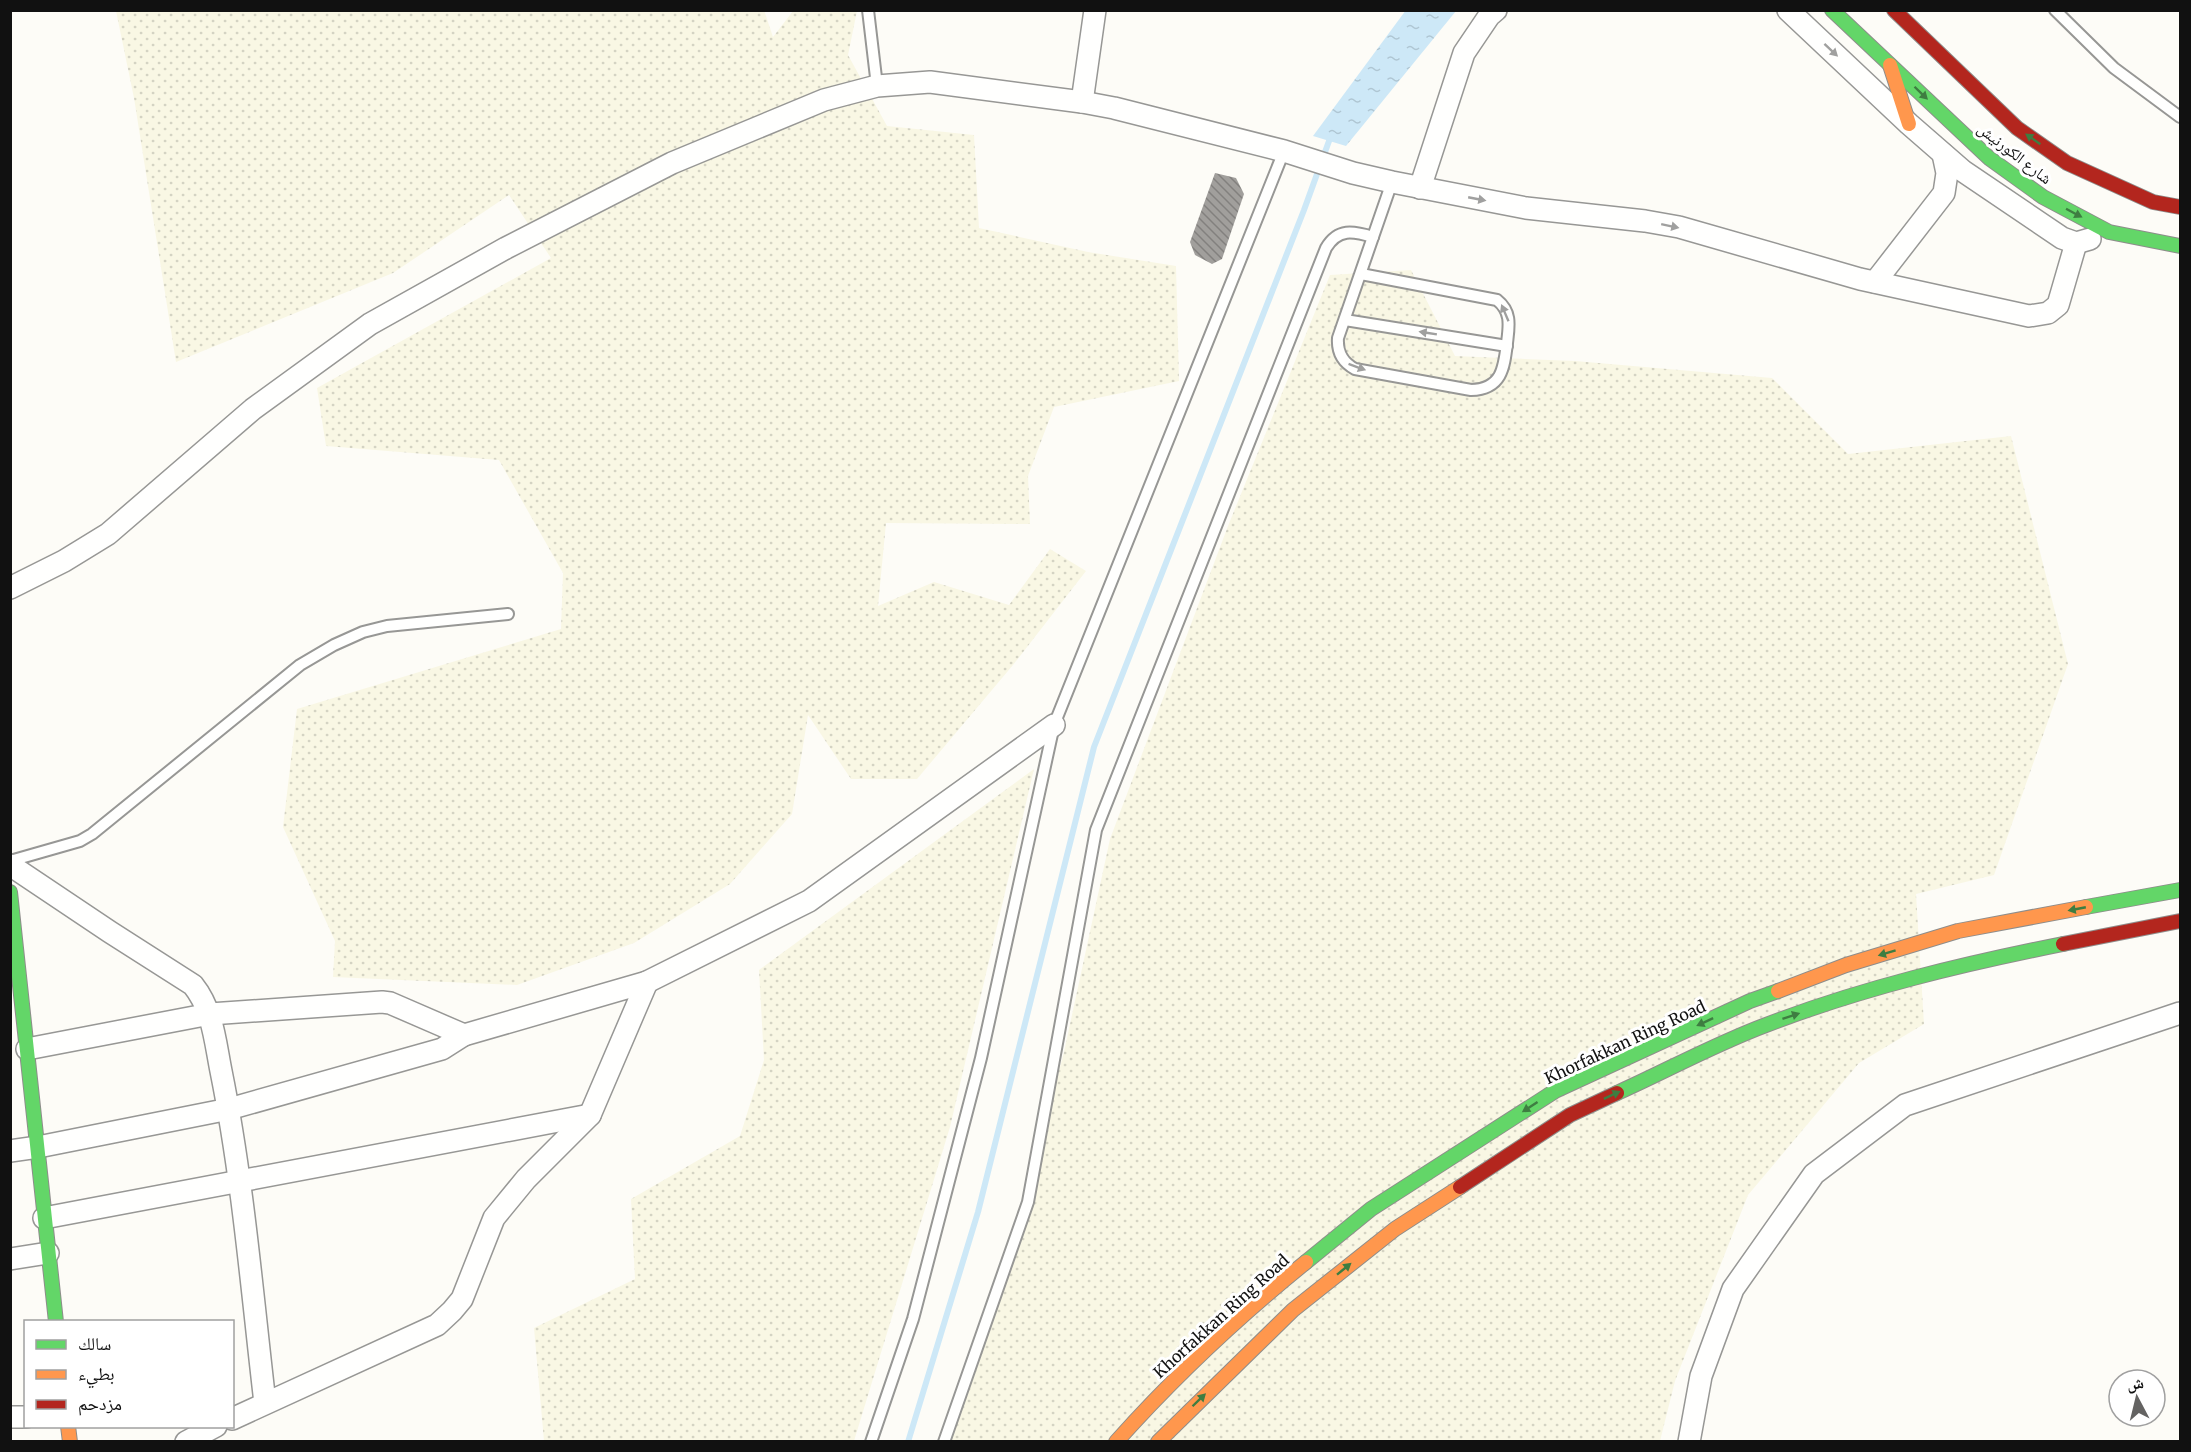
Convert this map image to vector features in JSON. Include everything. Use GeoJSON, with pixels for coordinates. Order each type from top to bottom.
{"type":"FeatureCollection","features":[{"type":"Feature","properties":{"kind":"main road","name":"شارع الكورنيش"},"geometry":{"type":"LineString","coordinates":[[1832,10],[1989,158],[2043,196],[2109,232],[2181,246]]}},
{"type":"Feature","properties":{"kind":"main road","name":"شارع الكورنيش"},"geometry":{"type":"LineString","coordinates":[[1894,12],[2017,128],[2067,163],[2153,202],[2181,207]]}},
{"type":"Feature","properties":{"kind":"main road"},"geometry":{"type":"LineString","coordinates":[[1890,64],[1909,124]]}},
{"type":"Feature","properties":{"kind":"main road","name":"Khorfakkan Ring Road"},"geometry":{"type":"LineString","coordinates":[[1116,1442],[1154,1399],[1269,1292],[1362,1217],[1556,1091],[1750,1001],[1846,965],[1958,932],[2181,890]]}},
{"type":"Feature","properties":{"kind":"main road"},"geometry":{"type":"LineString","coordinates":[[10,892],[14,951],[27,1048],[56,1320]]}},
{"type":"Feature","properties":{"kind":"main road"},"geometry":{"type":"LineString","coordinates":[[1158,1442],[1293,1310],[1376,1244],[1395,1229],[1570,1115],[1765,1025],[1859,994],[1963,964],[2181,921]]}},
{"type":"Feature","properties":{"kind":"street"},"geometry":{"type":"LineString","coordinates":[[1082,102],[1095,10]]}},
{"type":"Feature","properties":{"kind":"street"},"geometry":{"type":"LineString","coordinates":[[1420,188],[1464,53],[1489,16],[1496,10]]}},
{"type":"Feature","properties":{"kind":"street"},"geometry":{"type":"LineString","coordinates":[[1788,10],[1909,124],[1979,182],[2062,238],[2082,243],[2109,232]]}},
{"type":"Feature","properties":{"kind":"street"},"geometry":{"type":"LineString","coordinates":[[10,588],[64,561],[108,534],[253,409],[370,324],[506,248],[672,164],[824,100],[877,86],[930,82],[1082,102],[1284,151],[1353,173],[1392,182],[1526,208],[1645,220],[1679,227],[1875,282],[2029,316],[2048,313],[2058,305],[2076,243]]}},
{"type":"Feature","properties":{"kind":"street"},"geometry":{"type":"LineString","coordinates":[[1875,282],[1944,193],[1947,173],[1943,154]]}},
{"type":"Feature","properties":{"kind":"street"},"geometry":{"type":"LineString","coordinates":[[1944,193],[1979,182]]}},
{"type":"Feature","properties":{"kind":"street"},"geometry":{"type":"LineString","coordinates":[[10,1151],[38,1148],[229,1109],[442,1049],[464,1035],[647,982],[809,901],[1054,725]]}},
{"type":"Feature","properties":{"kind":"street"},"geometry":{"type":"LineString","coordinates":[[10,863],[110,932],[193,985],[202,996],[210,1014],[229,1109],[265,1402]]}},
{"type":"Feature","properties":{"kind":"street"},"geometry":{"type":"LineString","coordinates":[[2134,898],[2181,876]]}},
{"type":"Feature","properties":{"kind":"street"},"geometry":{"type":"LineString","coordinates":[[234,1418],[437,1325],[452,1311],[462,1299],[494,1218],[526,1179],[590,1115],[647,982]]}},
{"type":"Feature","properties":{"kind":"street"},"geometry":{"type":"LineString","coordinates":[[27,1048],[210,1014],[382,1002],[390,1003],[464,1035]]}},
{"type":"Feature","properties":{"kind":"street"},"geometry":{"type":"LineString","coordinates":[[1689,1442],[1701,1376],[1733,1289],[1814,1174],[1905,1105],[2181,1013]]}},
{"type":"Feature","properties":{"kind":"street"},"geometry":{"type":"LineString","coordinates":[[44,1218],[590,1115]]}},
{"type":"Feature","properties":{"kind":"street"},"geometry":{"type":"LineString","coordinates":[[10,1259],[48,1253]]}},
{"type":"Feature","properties":{"kind":"street"},"geometry":{"type":"LineString","coordinates":[[186,1442],[212,1428]]}},
{"type":"Feature","properties":{"kind":"lane"},"geometry":{"type":"LineString","coordinates":[[868,10],[877,86]]}},
{"type":"Feature","properties":{"kind":"lane"},"geometry":{"type":"LineString","coordinates":[[2055,10],[2114,68],[2181,117]]}},
{"type":"Feature","properties":{"kind":"lane"},"geometry":{"type":"LineString","coordinates":[[871,1442],[913,1319],[981,1058],[1054,725],[1284,151]]}},
{"type":"Feature","properties":{"kind":"lane"},"geometry":{"type":"LineString","coordinates":[[1360,274],[1497,300],[1509,316],[1504,365],[1498,378],[1486,388],[1472,390],[1355,369],[1343,360],[1337,346],[1344,320],[1360,274],[1373,237],[1392,182]]}},
{"type":"Feature","properties":{"kind":"lane"},"geometry":{"type":"LineString","coordinates":[[944,1442],[1028,1202],[1096,830],[1326,248],[1330,241],[1346,232],[1373,237]]}},
{"type":"Feature","properties":{"kind":"lane"},"geometry":{"type":"LineString","coordinates":[[1344,320],[1507,346]]}},
{"type":"Feature","properties":{"kind":"lane"},"geometry":{"type":"LineString","coordinates":[[10,863],[80,841],[92,834],[300,664],[334,645],[363,632],[387,626],[508,614]]}},
{"type":"Feature","properties":{"kind":"shaded area"},"geometry":{"type":"Polygon","coordinates":[[[764,10],[773,37],[793,11],[857,11],[848,55],[887,126],[974,135],[979,228],[1088,252],[1176,266],[1179,381],[1054,407],[1028,476],[1030,524],[886,523],[878,606],[934,582],[1009,605],[1050,549],[1086,571],[1013,665],[917,779],[851,779],[808,715],[792,814],[730,884],[634,943],[517,985],[333,977],[335,941],[283,827],[297,709],[561,629],[563,573],[499,460],[326,446],[317,388],[551,258],[509,195],[393,273],[176,362],[134,98],[116,11],[764,10]]]}},
{"type":"Feature","properties":{"kind":"shaded area"},"geometry":{"type":"Polygon","coordinates":[[[1411,270],[1455,356],[1575,361],[1772,378],[1848,454],[2011,436],[2068,664],[1994,875],[1916,894],[1924,1024],[1859,1063],[1748,1195],[1675,1381],[1660,1441],[949,1442],[1007,1267],[1064,1052],[1110,839],[1228,526],[1330,275],[1411,270]]]}},
{"type":"Feature","properties":{"kind":"shaded area"},"geometry":{"type":"Polygon","coordinates":[[[1034,769],[950,1127],[854,1441],[544,1441],[534,1328],[635,1279],[631,1199],[740,1136],[764,1060],[759,970],[1034,769]]]}},
{"type":"Feature","properties":{"kind":"water"},"geometry":{"type":"Polygon","coordinates":[[[1406,10],[1456,11],[1346,146],[1313,136],[1406,10]]]}},
{"type":"Feature","properties":{"kind":"building"},"geometry":{"type":"Polygon","coordinates":[[[1215,173],[1236,178],[1244,194],[1222,259],[1212,264],[1195,255],[1190,242],[1215,173]]]}},
{"type":"Feature","properties":{"kind":"waterway"},"geometry":{"type":"LineString","coordinates":[[908,1442],[978,1212],[1094,747],[1333,135]]}},
{"type":"Feature","properties":{"kind":"traffic: fast"},"geometry":{"type":"LineString","coordinates":[[1832,10],[1989,158],[2043,197],[2109,232],[2180,246]]}},
{"type":"Feature","properties":{"kind":"traffic: fast"},"geometry":{"type":"LineString","coordinates":[[2086,907],[2180,890]]}},
{"type":"Feature","properties":{"kind":"traffic: fast"},"geometry":{"type":"LineString","coordinates":[[10,892],[56,1320]]}},
{"type":"Feature","properties":{"kind":"traffic: fast"},"geometry":{"type":"LineString","coordinates":[[1617,1093],[1728,1041],[1802,1012],[1913,978],[2063,944]]}},
{"type":"Feature","properties":{"kind":"traffic: fast"},"geometry":{"type":"LineString","coordinates":[[1306,1262],[1371,1209],[1555,1091],[1750,1001],[1778,991]]}},
{"type":"Feature","properties":{"kind":"traffic: slow"},"geometry":{"type":"LineString","coordinates":[[1890,65],[1909,124]]}},
{"type":"Feature","properties":{"kind":"traffic: slow"},"geometry":{"type":"LineString","coordinates":[[1778,991],[1846,965],[1958,931],[2086,907]]}},
{"type":"Feature","properties":{"kind":"traffic: slow"},"geometry":{"type":"LineString","coordinates":[[1158,1442],[1293,1310],[1395,1229],[1460,1187]]}},
{"type":"Feature","properties":{"kind":"traffic: slow"},"geometry":{"type":"LineString","coordinates":[[1116,1442],[1207,1348],[1306,1262]]}},
{"type":"Feature","properties":{"kind":"traffic: slow"},"geometry":{"type":"LineString","coordinates":[[68,1428],[70,1442]]}},
{"type":"Feature","properties":{"kind":"traffic: jam"},"geometry":{"type":"LineString","coordinates":[[1894,10],[2017,128],[2067,163],[2153,202],[2180,207]]}},
{"type":"Feature","properties":{"kind":"traffic: jam"},"geometry":{"type":"LineString","coordinates":[[2063,944],[2180,921]]}},
{"type":"Feature","properties":{"kind":"traffic: jam"},"geometry":{"type":"LineString","coordinates":[[1460,1187],[1570,1115],[1617,1093]]}}]}
